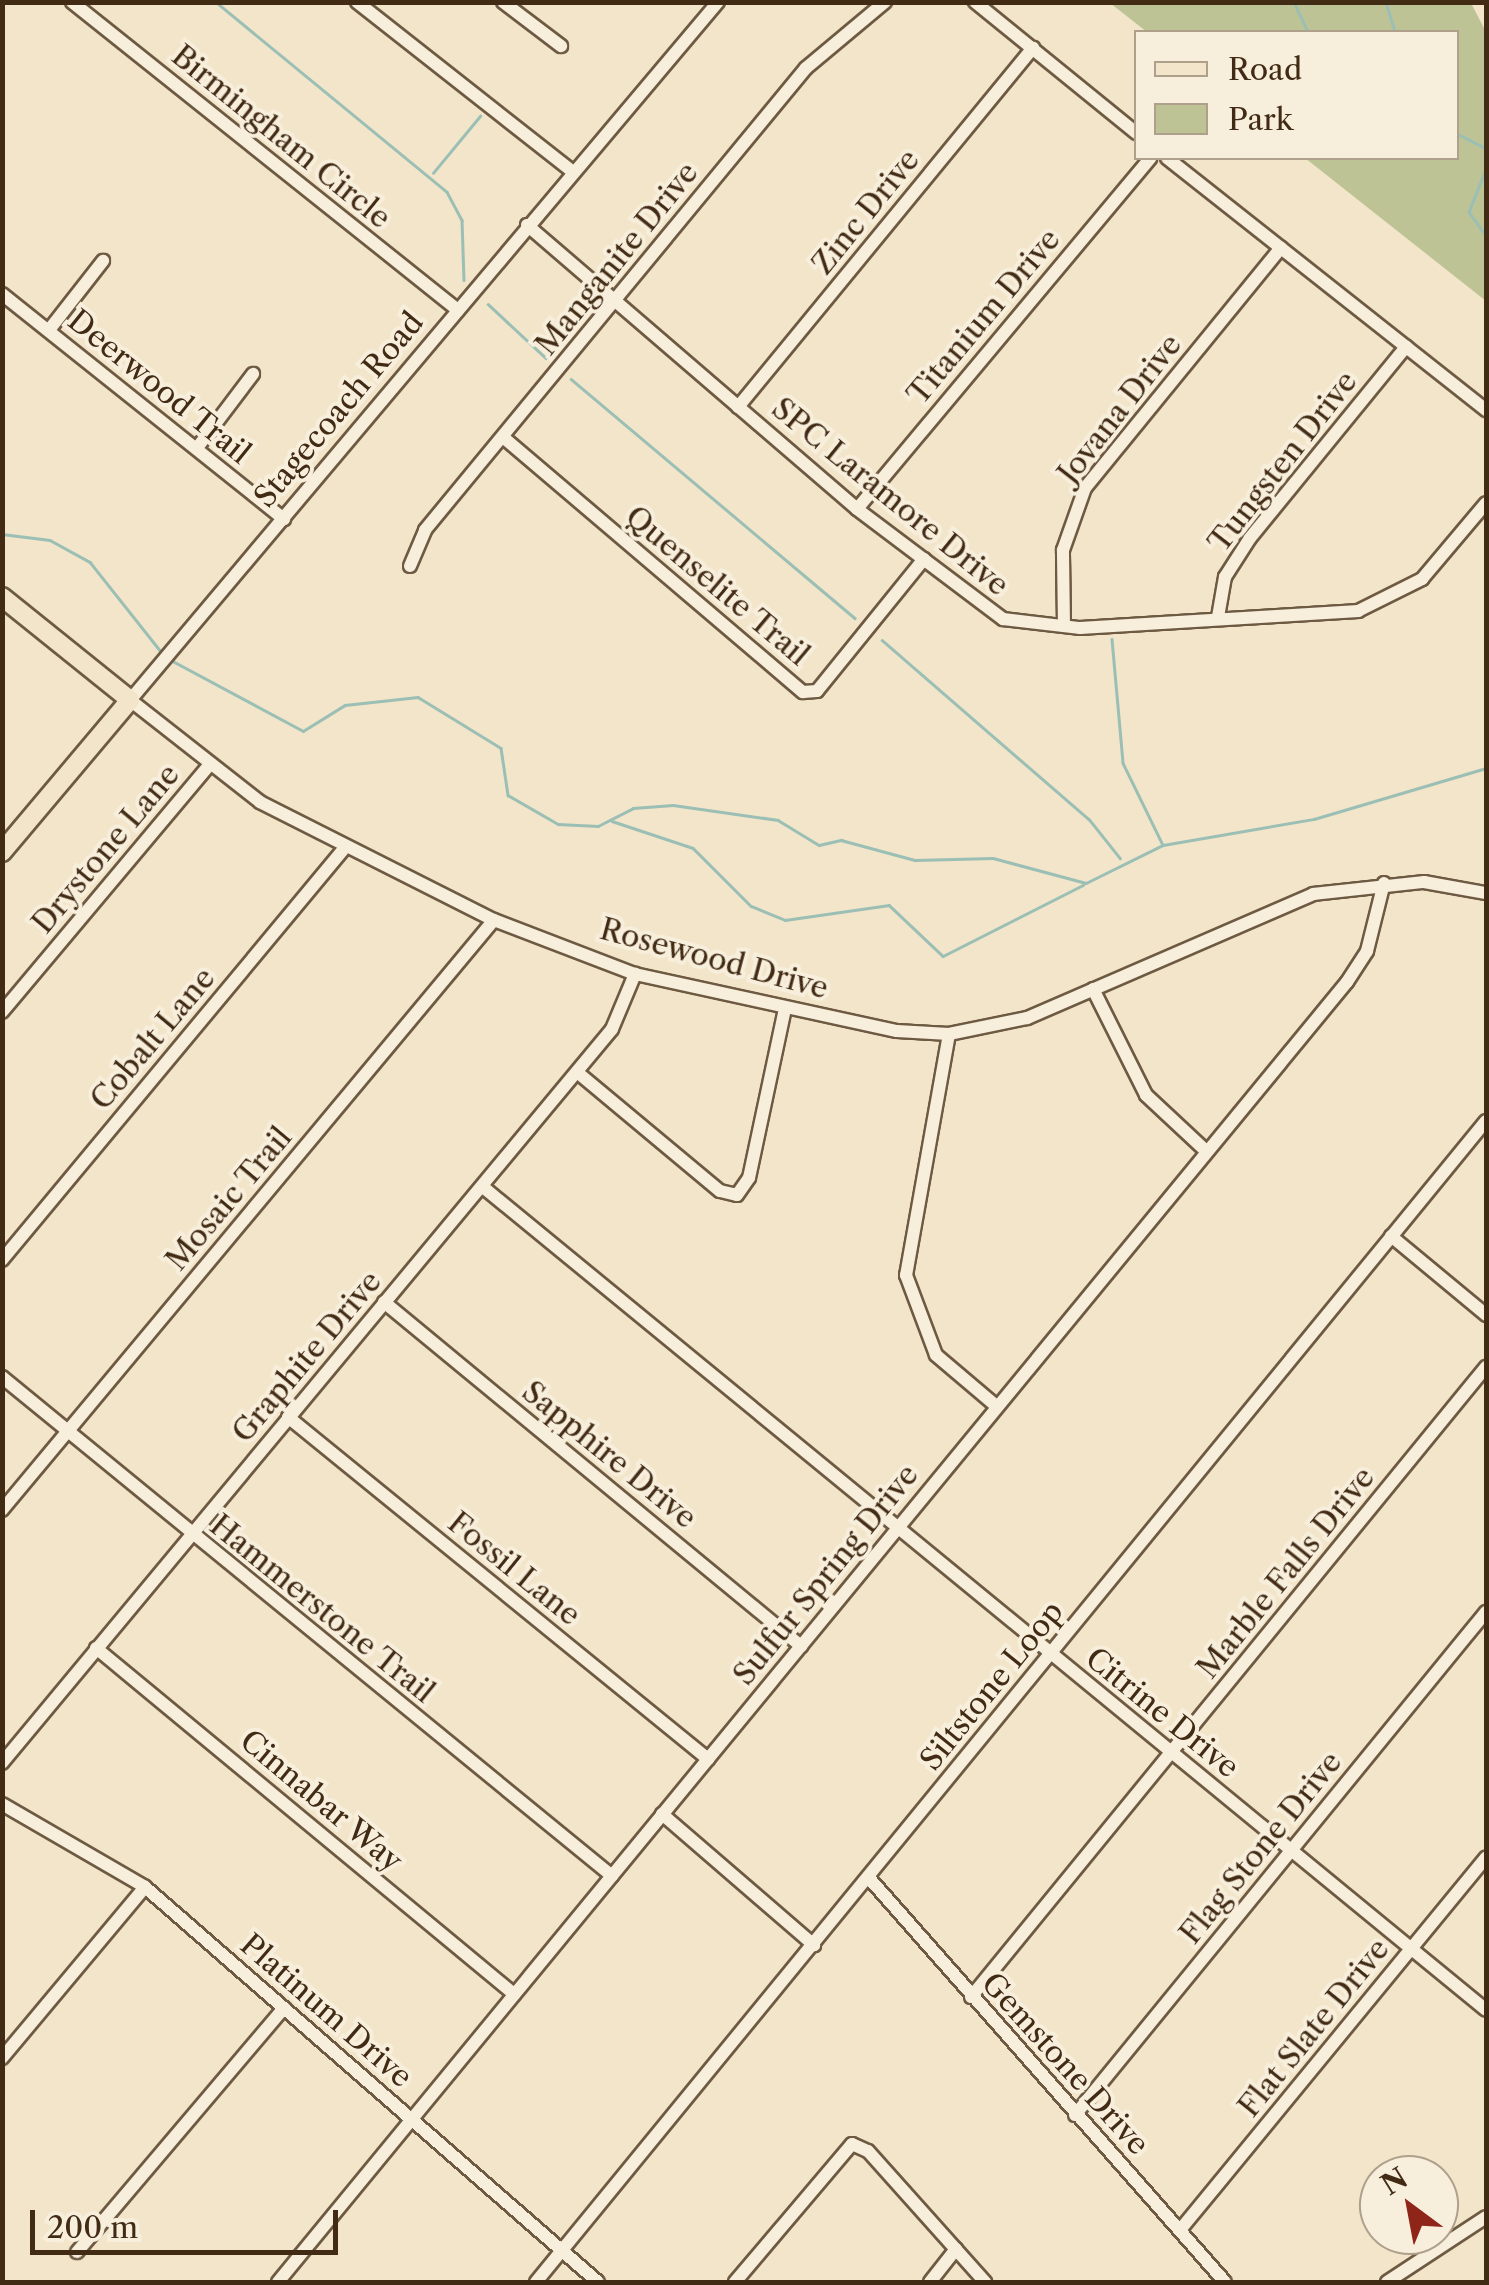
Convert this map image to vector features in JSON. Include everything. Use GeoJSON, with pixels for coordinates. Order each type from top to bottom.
{"type":"FeatureCollection","features":[{"type":"Feature","properties":{"kind":"main road","name":"Rosewood Drive"},"geometry":{"type":"LineString","coordinates":[[2,596],[130,700]]}},
{"type":"Feature","properties":{"kind":"main road","name":"Stagecoach Road"},"geometry":{"type":"LineString","coordinates":[[2,852],[130,700]]}},
{"type":"Feature","properties":{"kind":"street","name":"Birmingham Circle"},"geometry":{"type":"LineString","coordinates":[[72,2],[458,310]]}},
{"type":"Feature","properties":{"kind":"street"},"geometry":{"type":"LineString","coordinates":[[356,2],[572,171]]}},
{"type":"Feature","properties":{"kind":"street"},"geometry":{"type":"LineString","coordinates":[[502,2],[561,46]]}},
{"type":"Feature","properties":{"kind":"street","name":"Stagecoach Road"},"geometry":{"type":"LineString","coordinates":[[130,700],[718,2]]}},
{"type":"Feature","properties":{"kind":"street","name":"Manganite Drive"},"geometry":{"type":"LineString","coordinates":[[410,566],[424,530],[828,44],[885,2]]}},
{"type":"Feature","properties":{"kind":"street"},"geometry":{"type":"LineString","coordinates":[[975,2],[1134,131]]}},
{"type":"Feature","properties":{"kind":"street","name":"Zinc Drive"},"geometry":{"type":"LineString","coordinates":[[738,407],[1033,48]]}},
{"type":"Feature","properties":{"kind":"street","name":"Titanium Drive"},"geometry":{"type":"LineString","coordinates":[[857,509],[1148,160]]}},
{"type":"Feature","properties":{"kind":"street"},"geometry":{"type":"LineString","coordinates":[[1169,160],[1486,410]]}},
{"type":"Feature","properties":{"kind":"street","name":"SPC Laramore Drive"},"geometry":{"type":"LineString","coordinates":[[527,225],[857,509],[1002,619],[1064,626],[1380,604],[1422,579],[1486,503]]}},
{"type":"Feature","properties":{"kind":"street","name":"Jovana Drive"},"geometry":{"type":"LineString","coordinates":[[1064,626],[1063,550],[1086,488],[1281,248]]}},
{"type":"Feature","properties":{"kind":"street"},"geometry":{"type":"LineString","coordinates":[[48,330],[103,261]]}},
{"type":"Feature","properties":{"kind":"street","name":"Deerwood Trail"},"geometry":{"type":"LineString","coordinates":[[2,294],[284,519]]}},
{"type":"Feature","properties":{"kind":"street","name":"Tungsten Drive"},"geometry":{"type":"LineString","coordinates":[[1218,618],[1243,548],[1406,347]]}},
{"type":"Feature","properties":{"kind":"street"},"geometry":{"type":"LineString","coordinates":[[197,448],[253,374]]}},
{"type":"Feature","properties":{"kind":"street","name":"Quenselite Trail"},"geometry":{"type":"LineString","coordinates":[[503,437],[803,692],[817,691],[924,560]]}},
{"type":"Feature","properties":{"kind":"street","name":"Rosewood Drive"},"geometry":{"type":"LineString","coordinates":[[130,700],[210,764],[343,850],[494,920],[634,974],[785,1009],[949,1034],[1027,1018],[1281,904],[1384,883],[1486,893]]}},
{"type":"Feature","properties":{"kind":"street","name":"Drystone Lane"},"geometry":{"type":"LineString","coordinates":[[2,1012],[210,764]]}},
{"type":"Feature","properties":{"kind":"street","name":"Cobalt Lane"},"geometry":{"type":"LineString","coordinates":[[2,1260],[343,850]]}},
{"type":"Feature","properties":{"kind":"street","name":"Sulfur Spring Drive"},"geometry":{"type":"LineString","coordinates":[[278,2282],[802,1646],[995,1405],[1347,982],[1366,951],[1384,883]]}},
{"type":"Feature","properties":{"kind":"street","name":"Mosaic Trail"},"geometry":{"type":"LineString","coordinates":[[2,1510],[494,920]]}},
{"type":"Feature","properties":{"kind":"street","name":"Graphite Drive"},"geometry":{"type":"LineString","coordinates":[[2,1763],[612,1029],[634,974]]}},
{"type":"Feature","properties":{"kind":"street"},"geometry":{"type":"LineString","coordinates":[[1094,989],[1146,1096],[1205,1150]]}},
{"type":"Feature","properties":{"kind":"street"},"geometry":{"type":"LineString","coordinates":[[577,1072],[720,1191],[737,1194],[750,1178],[785,1009]]}},
{"type":"Feature","properties":{"kind":"street"},"geometry":{"type":"LineString","coordinates":[[949,1034],[906,1276],[936,1356],[995,1405]]}},
{"type":"Feature","properties":{"kind":"street","name":"Siltstone Loop"},"geometry":{"type":"LineString","coordinates":[[536,2282],[1486,1121]]}},
{"type":"Feature","properties":{"kind":"street","name":"Citrine Drive"},"geometry":{"type":"LineString","coordinates":[[482,1187],[1486,2010]]}},
{"type":"Feature","properties":{"kind":"street"},"geometry":{"type":"LineString","coordinates":[[1391,1236],[1486,1314]]}},
{"type":"Feature","properties":{"kind":"street","name":"Sapphire Drive"},"geometry":{"type":"LineString","coordinates":[[384,1302],[802,1646]]}},
{"type":"Feature","properties":{"kind":"street","name":"Marble Falls Drive"},"geometry":{"type":"LineString","coordinates":[[971,1996],[1486,1367]]}},
{"type":"Feature","properties":{"kind":"street","name":"Hammerstone Trail"},"geometry":{"type":"LineString","coordinates":[[2,1378],[612,1876]]}},
{"type":"Feature","properties":{"kind":"street","name":"Fossil Lane"},"geometry":{"type":"LineString","coordinates":[[288,1417],[708,1759]]}},
{"type":"Feature","properties":{"kind":"street","name":"Flag Stone Drive"},"geometry":{"type":"LineString","coordinates":[[1075,2115],[1486,1612]]}},
{"type":"Feature","properties":{"kind":"street","name":"Cinnabar Way"},"geometry":{"type":"LineString","coordinates":[[96,1648],[514,1994]]}},
{"type":"Feature","properties":{"kind":"street","name":"Platinum Drive"},"geometry":{"type":"LineString","coordinates":[[2,1804],[145,1887],[598,2282]]}},
{"type":"Feature","properties":{"kind":"street"},"geometry":{"type":"LineString","coordinates":[[662,1814],[814,1945]]}},
{"type":"Feature","properties":{"kind":"street","name":"Flat Slate Drive"},"geometry":{"type":"LineString","coordinates":[[1180,2230],[1486,1857]]}},
{"type":"Feature","properties":{"kind":"street","name":"Gemstone Drive"},"geometry":{"type":"LineString","coordinates":[[869,1878],[1225,2282]]}},
{"type":"Feature","properties":{"kind":"street"},"geometry":{"type":"LineString","coordinates":[[2,2058],[145,1887]]}},
{"type":"Feature","properties":{"kind":"street"},"geometry":{"type":"LineString","coordinates":[[78,2252],[284,2008]]}},
{"type":"Feature","properties":{"kind":"street"},"geometry":{"type":"LineString","coordinates":[[735,2282],[852,2144],[868,2151],[986,2282]]}},
{"type":"Feature","properties":{"kind":"street"},"geometry":{"type":"LineString","coordinates":[[1386,2282],[1486,2216]]}},
{"type":"Feature","properties":{"kind":"street"},"geometry":{"type":"LineString","coordinates":[[930,2282],[956,2249]]}},
{"type":"Feature","properties":{"kind":"green space"},"geometry":{"type":"Polygon","coordinates":[[[1110,3],[1471,3],[1486,32],[1486,301],[1308,160],[1459,160],[1459,30],[1144,30],[1110,3]]]}},
{"type":"Feature","properties":{"kind":"waterway"},"geometry":{"type":"LineString","coordinates":[[216,2],[447,192],[462,220],[464,280]]}},
{"type":"Feature","properties":{"kind":"waterway"},"geometry":{"type":"LineString","coordinates":[[1294,2],[1307,30]]}},
{"type":"Feature","properties":{"kind":"waterway"},"geometry":{"type":"LineString","coordinates":[[1386,2],[1394,30]]}},
{"type":"Feature","properties":{"kind":"waterway"},"geometry":{"type":"LineString","coordinates":[[433,173],[480,116]]}},
{"type":"Feature","properties":{"kind":"waterway"},"geometry":{"type":"LineString","coordinates":[[1459,134],[1486,148]]}},
{"type":"Feature","properties":{"kind":"waterway"},"geometry":{"type":"LineString","coordinates":[[1486,170],[1469,212],[1486,235]]}},
{"type":"Feature","properties":{"kind":"waterway"},"geometry":{"type":"LineString","coordinates":[[488,304],[546,358]]}},
{"type":"Feature","properties":{"kind":"waterway"},"geometry":{"type":"LineString","coordinates":[[571,379],[855,618]]}},
{"type":"Feature","properties":{"kind":"waterway"},"geometry":{"type":"LineString","coordinates":[[2,534],[50,540],[90,562],[163,654]]}},
{"type":"Feature","properties":{"kind":"waterway"},"geometry":{"type":"LineString","coordinates":[[1112,639],[1123,763],[1162,843]]}},
{"type":"Feature","properties":{"kind":"waterway"},"geometry":{"type":"LineString","coordinates":[[882,640],[1089,819],[1120,858]]}},
{"type":"Feature","properties":{"kind":"waterway"},"geometry":{"type":"LineString","coordinates":[[169,659],[303,731],[345,705],[418,697],[501,748],[508,795],[558,824],[598,826],[633,808],[673,805],[778,820],[819,845],[841,840],[915,860],[993,858],[1086,883],[1163,845],[1314,819],[1486,768]]}},
{"type":"Feature","properties":{"kind":"waterway"},"geometry":{"type":"LineString","coordinates":[[612,821],[693,848],[751,906],[785,920],[889,905],[943,956],[1083,885]]}}]}
